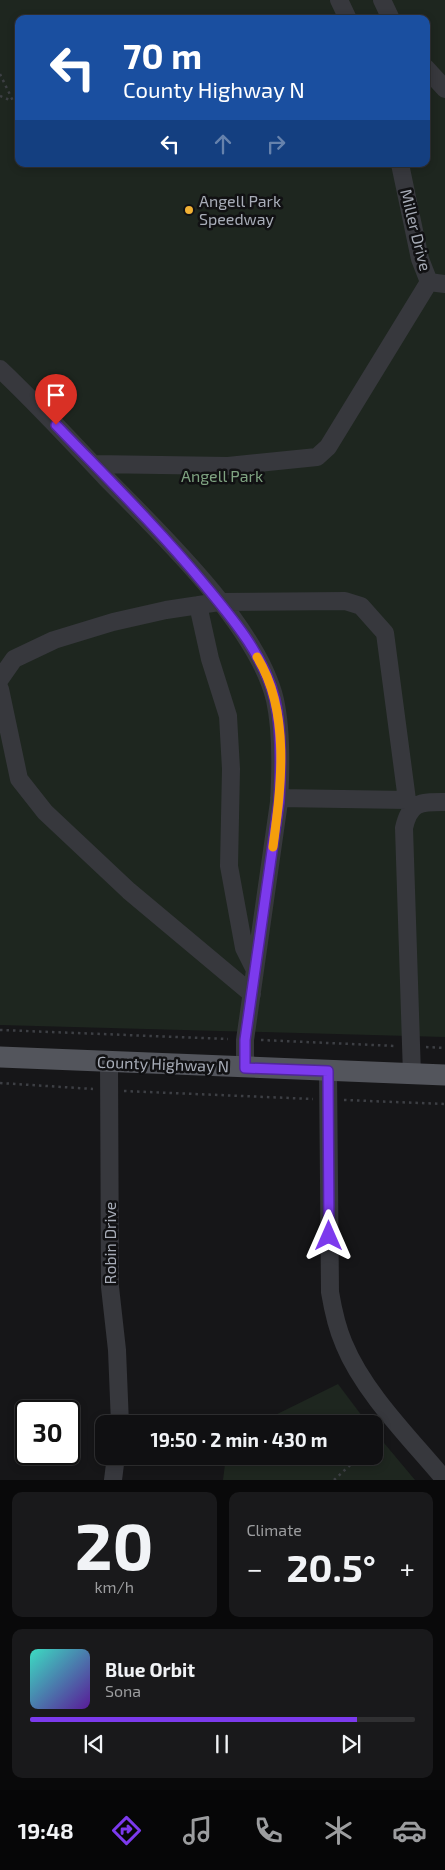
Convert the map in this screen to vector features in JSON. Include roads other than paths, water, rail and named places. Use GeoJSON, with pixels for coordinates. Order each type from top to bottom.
{"type":"FeatureCollection","features":[{"type":"Feature","properties":{"kind":"main road","name":"County Highway N"},"geometry":{"type":"LineString","coordinates":[[0,1057],[445,1075]]}},
{"type":"Feature","properties":{"kind":"street"},"geometry":{"type":"LineString","coordinates":[[339,0],[346,15]]}},
{"type":"Feature","properties":{"kind":"street"},"geometry":{"type":"LineString","coordinates":[[382,0],[389,15]]}},
{"type":"Feature","properties":{"kind":"street"},"geometry":{"type":"LineString","coordinates":[[430,72],[445,89]]}},
{"type":"Feature","properties":{"kind":"street","name":"Miller Drive"},"geometry":{"type":"LineString","coordinates":[[401,167],[420,259],[437,283]]}},
{"type":"Feature","properties":{"kind":"street"},"geometry":{"type":"LineString","coordinates":[[93,464],[228,466],[317,457],[328,447],[437,283]]}},
{"type":"Feature","properties":{"kind":"street"},"geometry":{"type":"LineString","coordinates":[[0,369],[174,548],[219,602],[233,619],[259,660],[274,699],[281,775],[245,1040],[245,1068]]}},
{"type":"Feature","properties":{"kind":"street"},"geometry":{"type":"LineString","coordinates":[[3,668],[14,659],[54,640],[112,622],[198,605],[219,602],[345,601],[361,606],[386,633],[408,800],[279,798]]}},
{"type":"Feature","properties":{"kind":"street"},"geometry":{"type":"LineString","coordinates":[[198,605],[210,659],[228,716],[231,769],[228,866],[244,948],[255,970]]}},
{"type":"Feature","properties":{"kind":"street"},"geometry":{"type":"LineString","coordinates":[[0,689],[19,780],[45,812],[129,891],[252,994]]}},
{"type":"Feature","properties":{"kind":"street"},"geometry":{"type":"LineString","coordinates":[[412,1075],[404,828],[407,814],[415,806],[422,802],[445,802]]}},
{"type":"Feature","properties":{"kind":"street","name":"Robin Drive"},"geometry":{"type":"LineString","coordinates":[[109,1062],[110,1287],[120,1415]]}},
{"type":"Feature","properties":{"kind":"street"},"geometry":{"type":"LineString","coordinates":[[328,1071],[330,1292],[336,1321],[344,1344],[371,1392],[445,1480]]}},
{"type":"Feature","properties":{"kind":"street"},"geometry":{"type":"LineString","coordinates":[[113,1480],[115,1465]]}},
{"type":"Feature","properties":{"kind":"place","name":"Angell Park Speedway"},"geometry":{"type":"Point","coordinates":[189,210]}},
{"type":"Feature","properties":{"kind":"park label","name":"Angell Park"},"geometry":{"type":"Point","coordinates":[222,476]}}]}
